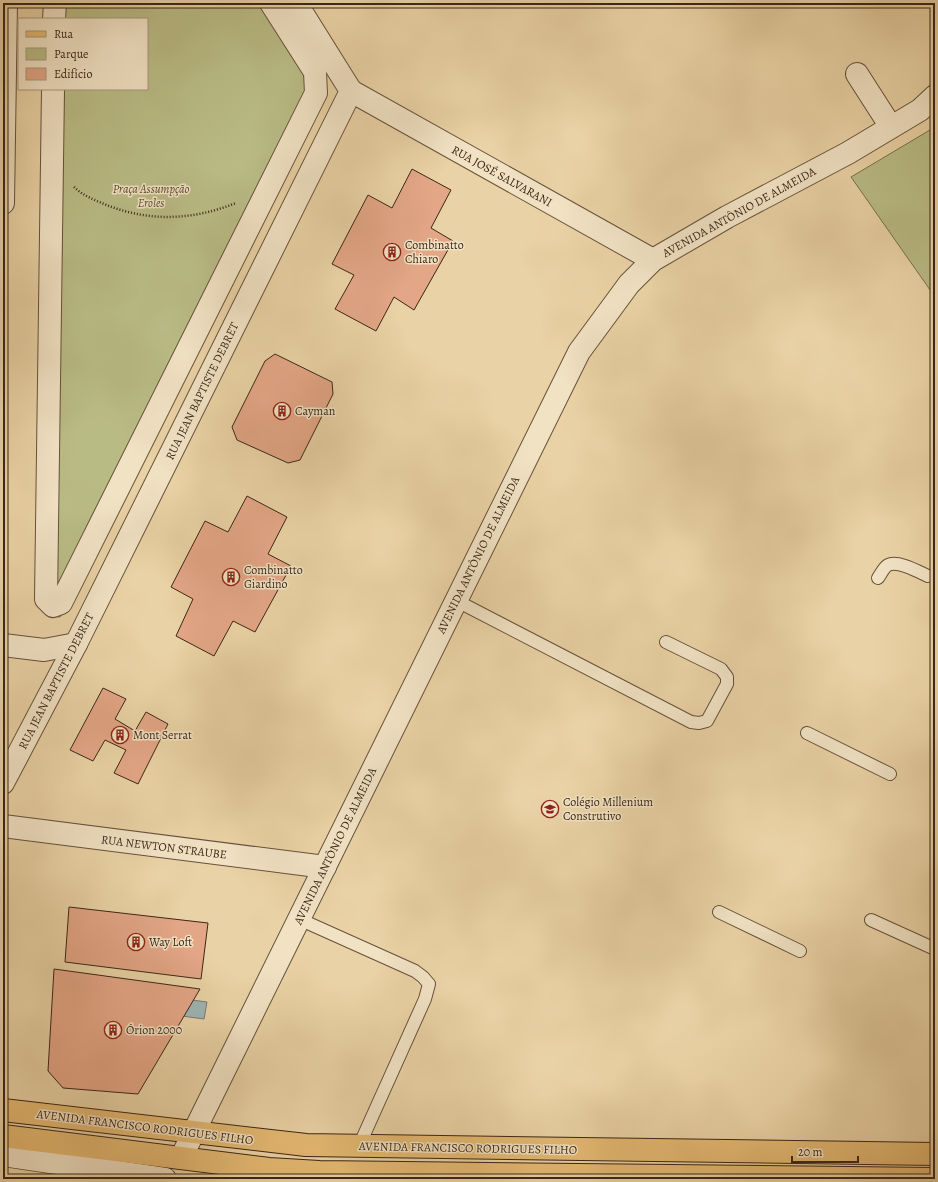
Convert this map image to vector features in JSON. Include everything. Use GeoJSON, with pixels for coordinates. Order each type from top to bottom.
{"type":"FeatureCollection","features":[{"type":"Feature","properties":{"kind":"main road","name":"AVENIDA FRANCISCO RODRIGUES FILHO"},"geometry":{"type":"LineString","coordinates":[[3,1110],[306,1146],[935,1154]]}},
{"type":"Feature","properties":{"kind":"main road","name":"AVENIDA FRANCISCO RODRIGUES FILHO"},"geometry":{"type":"LineString","coordinates":[[3,1136],[269,1169],[319,1172],[935,1179]]}},
{"type":"Feature","properties":{"kind":"street"},"geometry":{"type":"LineString","coordinates":[[3,203],[6,3]]}},
{"type":"Feature","properties":{"kind":"street"},"geometry":{"type":"LineString","coordinates":[[54,3],[54,18]]}},
{"type":"Feature","properties":{"kind":"street"},"geometry":{"type":"LineString","coordinates":[[53,90],[46,599],[53,606],[62,603],[316,93],[315,72],[271,3]]}},
{"type":"Feature","properties":{"kind":"street"},"geometry":{"type":"LineString","coordinates":[[296,3],[351,91]]}},
{"type":"Feature","properties":{"kind":"street"},"geometry":{"type":"LineString","coordinates":[[857,74],[891,127]]}},
{"type":"Feature","properties":{"kind":"street","name":"RUA JOSÉ SALVARANI"},"geometry":{"type":"LineString","coordinates":[[351,91],[653,260]]}},
{"type":"Feature","properties":{"kind":"street","name":"RUA JEAN BAPTISTE DEBRET"},"geometry":{"type":"LineString","coordinates":[[3,782],[76,644],[351,91]]}},
{"type":"Feature","properties":{"kind":"street","name":"AVENIDA ANTÔNIO DE ALMEIDA"},"geometry":{"type":"LineString","coordinates":[[181,1158],[455,600],[579,352],[629,284],[653,260],[727,217],[848,153],[920,110],[935,96]]}},
{"type":"Feature","properties":{"kind":"street"},"geometry":{"type":"LineString","coordinates":[[3,645],[44,650],[76,644]]}},
{"type":"Feature","properties":{"kind":"street","name":"RUA NEWTON STRAUBE"},"geometry":{"type":"LineString","coordinates":[[3,826],[325,867]]}},
{"type":"Feature","properties":{"kind":"street"},"geometry":{"type":"LineString","coordinates":[[3,1155],[165,1179]]}},
{"type":"Feature","properties":{"kind":"lane"},"geometry":{"type":"LineString","coordinates":[[878,578],[887,566],[894,564],[928,576]]}},
{"type":"Feature","properties":{"kind":"lane"},"geometry":{"type":"LineString","coordinates":[[455,600],[691,722],[700,723],[707,721],[727,684],[727,677],[721,669],[666,642]]}},
{"type":"Feature","properties":{"kind":"lane"},"geometry":{"type":"LineString","coordinates":[[807,733],[890,774]]}},
{"type":"Feature","properties":{"kind":"lane"},"geometry":{"type":"LineString","coordinates":[[719,912],[800,951]]}},
{"type":"Feature","properties":{"kind":"lane"},"geometry":{"type":"LineString","coordinates":[[299,919],[415,970],[429,984],[425,999],[359,1146]]}},
{"type":"Feature","properties":{"kind":"lane"},"geometry":{"type":"LineString","coordinates":[[871,920],[935,950]]}},
{"type":"Feature","properties":{"kind":"path"},"geometry":{"type":"LineString","coordinates":[[52,159],[66,180],[79,191],[100,203],[127,213],[155,217],[188,217],[220,210],[270,185]]}},
{"type":"Feature","properties":{"kind":"green space","name":"Praça Assumpção Eroles"},"geometry":{"type":"Polygon","coordinates":[[[47,3],[279,3],[322,92],[60,617],[48,616],[35,598],[45,90],[148,90],[148,18],[46,18],[47,3]]]}},
{"type":"Feature","properties":{"kind":"green space"},"geometry":{"type":"Polygon","coordinates":[[[935,127],[935,297],[851,177],[935,127]]]}},
{"type":"Feature","properties":{"kind":"water"},"geometry":{"type":"Polygon","coordinates":[[[177,998],[207,1002],[204,1019],[174,1015],[177,998]]]}},
{"type":"Feature","properties":{"kind":"building","name":"Combinatto Chiaro"},"geometry":{"type":"Polygon","coordinates":[[[412,169],[451,190],[431,228],[453,241],[414,310],[394,297],[376,331],[335,309],[354,275],[332,264],[368,195],[392,208],[412,169]]]}},
{"type":"Feature","properties":{"kind":"building","name":"Cayman"},"geometry":{"type":"Polygon","coordinates":[[[275,354],[332,382],[333,394],[300,460],[288,463],[237,440],[232,427],[265,361],[275,354]]]}},
{"type":"Feature","properties":{"kind":"building","name":"Combinatto Giardino"},"geometry":{"type":"Polygon","coordinates":[[[247,496],[287,517],[268,554],[291,566],[255,632],[233,621],[214,656],[176,636],[193,599],[171,587],[205,521],[228,532],[247,496]]]}},
{"type":"Feature","properties":{"kind":"building","name":"Mont Serrat"},"geometry":{"type":"Polygon","coordinates":[[[103,688],[126,699],[115,719],[135,731],[146,712],[168,724],[138,784],[114,773],[126,750],[105,740],[93,761],[70,750],[103,688]]]}},
{"type":"Feature","properties":{"kind":"building","name":"Way Loft"},"geometry":{"type":"Polygon","coordinates":[[[69,907],[208,923],[201,979],[65,962],[69,907]]]}},
{"type":"Feature","properties":{"kind":"building","name":"Órion 2000"},"geometry":{"type":"Polygon","coordinates":[[[54,969],[200,989],[138,1094],[63,1088],[48,1071],[54,969]]]}},
{"type":"Feature","properties":{"kind":"place","name":"Combinatto Chiaro"},"geometry":{"type":"Point","coordinates":[392,252]}},
{"type":"Feature","properties":{"kind":"place","name":"Cayman"},"geometry":{"type":"Point","coordinates":[282,411]}},
{"type":"Feature","properties":{"kind":"place","name":"Combinatto Giardino"},"geometry":{"type":"Point","coordinates":[231,577]}},
{"type":"Feature","properties":{"kind":"place","name":"Mont Serrat"},"geometry":{"type":"Point","coordinates":[120,735]}},
{"type":"Feature","properties":{"kind":"place","name":"Colégio Millenium Construtivo"},"geometry":{"type":"Point","coordinates":[550,809]}},
{"type":"Feature","properties":{"kind":"place","name":"Way Loft"},"geometry":{"type":"Point","coordinates":[136,942]}},
{"type":"Feature","properties":{"kind":"place","name":"Órion 2000"},"geometry":{"type":"Point","coordinates":[113,1030]}}]}
